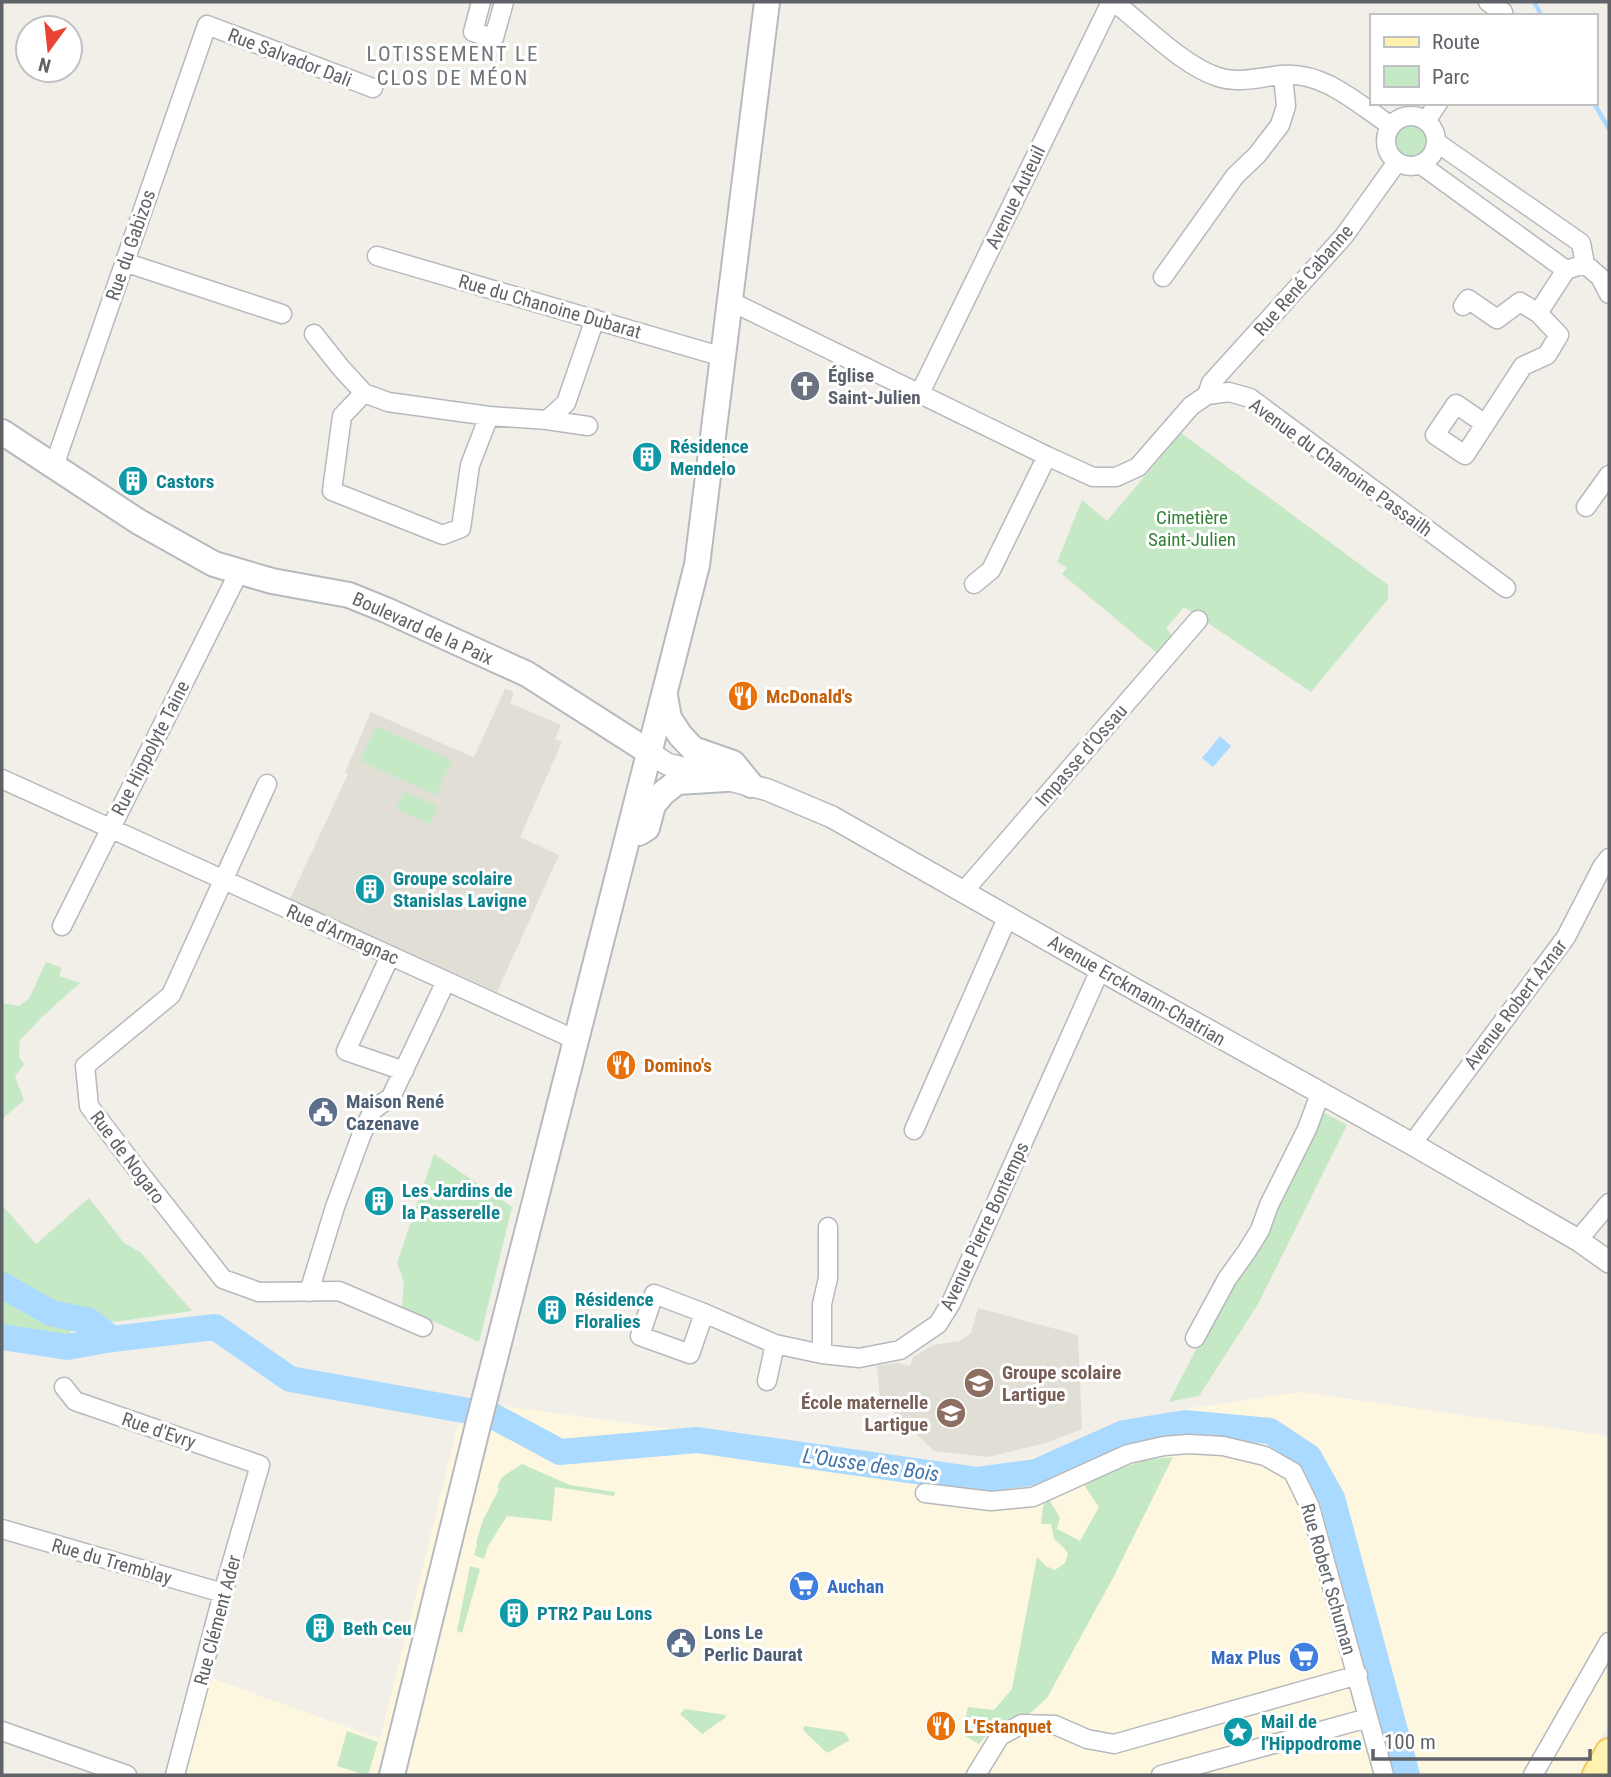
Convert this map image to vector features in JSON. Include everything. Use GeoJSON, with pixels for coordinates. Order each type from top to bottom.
{"type":"FeatureCollection","features":[{"type":"Feature","properties":{"kind":"main road"},"geometry":{"type":"LineString","coordinates":[[392,1775],[478,1425],[697,565],[767,2]]}},
{"type":"Feature","properties":{"kind":"main road","name":"Boulevard de la Paix"},"geometry":{"type":"LineString","coordinates":[[2,432],[139,522],[214,564],[272,581],[349,594],[413,621],[527,674],[649,752]]}},
{"type":"Feature","properties":{"kind":"main road"},"geometry":{"type":"LineString","coordinates":[[664,694],[669,718],[693,749],[733,764],[751,785]]}},
{"type":"Feature","properties":{"kind":"main road"},"geometry":{"type":"LineString","coordinates":[[627,841],[647,828],[653,805],[677,782],[726,779]]}},
{"type":"Feature","properties":{"kind":"main road"},"geometry":{"type":"LineString","coordinates":[[1596,1775],[1609,1752]]}},
{"type":"Feature","properties":{"kind":"street"},"geometry":{"type":"LineString","coordinates":[[481,2],[473,32],[494,38],[504,2]]}},
{"type":"Feature","properties":{"kind":"street"},"geometry":{"type":"LineString","coordinates":[[1120,4],[1189,63],[1219,78],[1254,80],[1303,75],[1326,82],[1391,127]]}},
{"type":"Feature","properties":{"kind":"street","name":"Avenue Auteuil"},"geometry":{"type":"LineString","coordinates":[[920,393],[1120,4]]}},
{"type":"Feature","properties":{"kind":"street","name":"Rue Salvador Dali"},"geometry":{"type":"LineString","coordinates":[[207,25],[373,88]]}},
{"type":"Feature","properties":{"kind":"street","name":"Rue du Gabizos"},"geometry":{"type":"LineString","coordinates":[[54,466],[207,25]]}},
{"type":"Feature","properties":{"kind":"street"},"geometry":{"type":"LineString","coordinates":[[1164,277],[1235,176],[1257,155],[1280,125],[1286,106],[1283,75]]}},
{"type":"Feature","properties":{"kind":"street"},"geometry":{"type":"LineString","coordinates":[[1426,121],[1437,105]]}},
{"type":"Feature","properties":{"kind":"street"},"geometry":{"type":"LineString","coordinates":[[1411,116],[1426,121],[1436,134],[1432,156],[1420,164],[1405,165],[1398,162],[1392,156],[1386,141],[1391,127],[1404,117],[1411,116]]}},
{"type":"Feature","properties":{"kind":"street"},"geometry":{"type":"LineString","coordinates":[[1436,142],[1581,243],[1585,264],[1600,278],[1609,294]]}},
{"type":"Feature","properties":{"kind":"street","name":"Rue René Cabanne"},"geometry":{"type":"LineString","coordinates":[[1208,395],[1211,383],[1344,236],[1398,162]]}},
{"type":"Feature","properties":{"kind":"street"},"geometry":{"type":"LineString","coordinates":[[1420,164],[1566,270]]}},
{"type":"Feature","properties":{"kind":"street","name":"Rue du Chanoine Dubarat"},"geometry":{"type":"LineString","coordinates":[[377,256],[723,357]]}},
{"type":"Feature","properties":{"kind":"street"},"geometry":{"type":"LineString","coordinates":[[124,262],[282,314]]}},
{"type":"Feature","properties":{"kind":"street"},"geometry":{"type":"LineString","coordinates":[[1538,313],[1566,270],[1585,264]]}},
{"type":"Feature","properties":{"kind":"street"},"geometry":{"type":"LineString","coordinates":[[1464,306],[1468,299],[1497,319],[1520,302],[1538,313],[1559,335],[1547,355],[1522,366],[1485,424]]}},
{"type":"Feature","properties":{"kind":"street"},"geometry":{"type":"LineString","coordinates":[[730,301],[1093,477],[1116,477],[1138,467],[1191,406],[1208,395]]}},
{"type":"Feature","properties":{"kind":"street"},"geometry":{"type":"LineString","coordinates":[[547,420],[566,403],[595,319]]}},
{"type":"Feature","properties":{"kind":"street"},"geometry":{"type":"LineString","coordinates":[[314,334],[364,393],[388,402],[588,426]]}},
{"type":"Feature","properties":{"kind":"street","name":"Avenue du Chanoine Passailh"},"geometry":{"type":"LineString","coordinates":[[1208,395],[1229,392],[1250,398],[1506,588]]}},
{"type":"Feature","properties":{"kind":"street"},"geometry":{"type":"LineString","coordinates":[[364,393],[342,416],[331,491],[443,535],[461,528],[470,465],[489,415]]}},
{"type":"Feature","properties":{"kind":"street"},"geometry":{"type":"LineString","coordinates":[[974,583],[991,570],[1047,456]]}},
{"type":"Feature","properties":{"kind":"street"},"geometry":{"type":"LineString","coordinates":[[1587,507],[1609,475]]}},
{"type":"Feature","properties":{"kind":"street","name":"Rue Hippolyte Taine"},"geometry":{"type":"LineString","coordinates":[[62,926],[239,572]]}},
{"type":"Feature","properties":{"kind":"street","name":"Impasse d'Ossau"},"geometry":{"type":"LineString","coordinates":[[964,891],[1198,620]]}},
{"type":"Feature","properties":{"kind":"street","name":"Avenue Erckmann-Chatrian"},"geometry":{"type":"LineString","coordinates":[[649,752],[667,764],[768,790],[832,817],[1412,1144],[1578,1240],[1609,1262]]}},
{"type":"Feature","properties":{"kind":"street","name":"Rue d'Armagnac"},"geometry":{"type":"LineString","coordinates":[[2,779],[576,1040]]}},
{"type":"Feature","properties":{"kind":"street","name":"Rue de Nogaro"},"geometry":{"type":"LineString","coordinates":[[267,784],[171,995],[85,1066],[89,1106],[223,1279],[258,1292],[339,1291],[423,1327]]}},
{"type":"Feature","properties":{"kind":"street","name":"Avenue Robert Aznar"},"geometry":{"type":"LineString","coordinates":[[1412,1144],[1566,937],[1609,858]]}},
{"type":"Feature","properties":{"kind":"street"},"geometry":{"type":"LineString","coordinates":[[914,1130],[1007,916]]}},
{"type":"Feature","properties":{"kind":"street"},"geometry":{"type":"LineString","coordinates":[[390,956],[346,1051],[404,1071]]}},
{"type":"Feature","properties":{"kind":"street","name":"Avenue Pierre Bontemps"},"geometry":{"type":"LineString","coordinates":[[704,1313],[775,1344],[822,1354],[859,1358],[900,1350],[938,1324],[951,1303],[1100,970]]}},
{"type":"Feature","properties":{"kind":"street"},"geometry":{"type":"LineString","coordinates":[[309,1292],[335,1207],[361,1136],[373,1110],[391,1097],[446,981]]}},
{"type":"Feature","properties":{"kind":"street"},"geometry":{"type":"LineString","coordinates":[[1195,1338],[1227,1279],[1260,1230],[1269,1205],[1307,1129],[1320,1094]]}},
{"type":"Feature","properties":{"kind":"street"},"geometry":{"type":"LineString","coordinates":[[1578,1240],[1609,1203]]}},
{"type":"Feature","properties":{"kind":"street"},"geometry":{"type":"LineString","coordinates":[[822,1354],[822,1304],[828,1278],[828,1227]]}},
{"type":"Feature","properties":{"kind":"street"},"geometry":{"type":"LineString","coordinates":[[767,1381],[775,1344]]}},
{"type":"Feature","properties":{"kind":"street","name":"Rue d'Evry"},"geometry":{"type":"LineString","coordinates":[[64,1387],[75,1401],[260,1465]]}},
{"type":"Feature","properties":{"kind":"street","name":"Rue Robert Schuman"},"geometry":{"type":"LineString","coordinates":[[925,1493],[991,1501],[1033,1497],[1128,1454],[1188,1444],[1223,1447],[1265,1456],[1293,1472],[1310,1507],[1384,1775]]}},
{"type":"Feature","properties":{"kind":"street","name":"Rue Clément Ader"},"geometry":{"type":"LineString","coordinates":[[175,1775],[260,1465]]}},
{"type":"Feature","properties":{"kind":"street","name":"Rue du Tremblay"},"geometry":{"type":"LineString","coordinates":[[2,1530],[223,1593]]}},
{"type":"Feature","properties":{"kind":"street"},"geometry":{"type":"LineString","coordinates":[[1533,1775],[1609,1642]]}},
{"type":"Feature","properties":{"kind":"street"},"geometry":{"type":"LineString","coordinates":[[976,1775],[1000,1736],[1022,1724],[1055,1725],[1087,1739],[1114,1744],[1358,1675]]}},
{"type":"Feature","properties":{"kind":"street"},"geometry":{"type":"LineString","coordinates":[[1161,1775],[1368,1718]]}},
{"type":"Feature","properties":{"kind":"street"},"geometry":{"type":"LineString","coordinates":[[2,1731],[127,1775]]}},
{"type":"Feature","properties":{"kind":"shaded area"},"geometry":{"type":"Polygon","coordinates":[[[505,689],[514,692],[510,703],[561,725],[555,739],[562,742],[520,837],[559,855],[497,992],[290,899],[348,774],[345,772],[371,712],[473,757],[505,689]]]}},
{"type":"Feature","properties":{"kind":"shaded area","name":"Groupe scolaire Lartigue"},"geometry":{"type":"Polygon","coordinates":[[[978,1308],[1078,1335],[1082,1429],[1046,1443],[987,1457],[934,1451],[880,1399],[877,1366],[898,1363],[910,1366],[913,1357],[933,1345],[960,1341],[971,1333],[978,1308]]]}},
{"type":"Feature","properties":{"kind":"shaded area"},"geometry":{"type":"Polygon","coordinates":[[[1301,1392],[1609,1436],[1609,1723],[1580,1775],[186,1775],[211,1678],[380,1739],[464,1401],[990,1471],[1177,1410],[1301,1392]]]}},
{"type":"Feature","properties":{"kind":"green space"},"geometry":{"type":"Polygon","coordinates":[[[1411,124],[1423,130],[1429,142],[1423,154],[1411,160],[1399,154],[1393,142],[1399,130],[1411,124]]]}},
{"type":"Feature","properties":{"kind":"green space","name":"Cimetière Saint-Julien"},"geometry":{"type":"Polygon","coordinates":[[[1181,433],[1388,585],[1388,599],[1311,692],[1184,607],[1166,628],[1173,637],[1158,654],[1062,574],[1067,568],[1057,562],[1082,500],[1107,521],[1181,433]]]}},
{"type":"Feature","properties":{"kind":"green space"},"geometry":{"type":"Polygon","coordinates":[[[376,726],[452,760],[436,795],[360,761],[376,726]]]}},
{"type":"Feature","properties":{"kind":"green space"},"geometry":{"type":"Polygon","coordinates":[[[404,791],[438,806],[430,824],[396,809],[404,791]]]}},
{"type":"Feature","properties":{"kind":"green space"},"geometry":{"type":"Polygon","coordinates":[[[46,962],[62,968],[59,976],[80,983],[20,1040],[19,1057],[24,1064],[15,1077],[24,1100],[2,1119],[2,1003],[19,1006],[29,999],[46,962]]]}},
{"type":"Feature","properties":{"kind":"green space"},"geometry":{"type":"Polygon","coordinates":[[[1319,1110],[1347,1125],[1258,1304],[1199,1396],[1169,1402],[1319,1110]]]}},
{"type":"Feature","properties":{"kind":"green space"},"geometry":{"type":"Polygon","coordinates":[[[434,1154],[512,1207],[479,1342],[402,1307],[404,1282],[397,1263],[434,1154]]]}},
{"type":"Feature","properties":{"kind":"green space"},"geometry":{"type":"Polygon","coordinates":[[[89,1198],[124,1243],[140,1252],[192,1311],[71,1330],[67,1345],[2,1335],[2,1205],[36,1244],[89,1198]]]}},
{"type":"Feature","properties":{"kind":"green space"},"geometry":{"type":"Polygon","coordinates":[[[1173,1457],[1113,1578],[1047,1698],[1029,1714],[1006,1723],[979,1744],[962,1734],[968,1707],[994,1710],[1012,1689],[1037,1557],[1055,1570],[1065,1563],[1068,1554],[1054,1539],[1051,1524],[1041,1524],[1043,1506],[1049,1499],[1060,1518],[1057,1529],[1080,1541],[1099,1507],[1084,1485],[1127,1466],[1173,1457]]]}},
{"type":"Feature","properties":{"kind":"green space"},"geometry":{"type":"Polygon","coordinates":[[[522,1464],[570,1485],[615,1492],[614,1496],[555,1487],[552,1521],[507,1516],[488,1546],[484,1559],[474,1555],[483,1520],[499,1489],[497,1487],[502,1477],[522,1464]]]}},
{"type":"Feature","properties":{"kind":"green space"},"geometry":{"type":"Polygon","coordinates":[[[470,1566],[480,1569],[462,1633],[457,1631],[470,1566]]]}},
{"type":"Feature","properties":{"kind":"green space"},"geometry":{"type":"Polygon","coordinates":[[[685,1709],[726,1715],[702,1734],[680,1714],[685,1709]]]}},
{"type":"Feature","properties":{"kind":"green space"},"geometry":{"type":"Polygon","coordinates":[[[804,1726],[844,1732],[850,1740],[827,1753],[803,1730],[804,1726]]]}},
{"type":"Feature","properties":{"kind":"green space"},"geometry":{"type":"Polygon","coordinates":[[[347,1731],[378,1742],[368,1775],[359,1775],[337,1766],[347,1731]]]}},
{"type":"Feature","properties":{"kind":"water"},"geometry":{"type":"Polygon","coordinates":[[[1220,736],[1231,746],[1213,767],[1202,758],[1220,736]]]}},
{"type":"Feature","properties":{"kind":"waterway"},"geometry":{"type":"LineString","coordinates":[[1534,2],[1541,14]]}},
{"type":"Feature","properties":{"kind":"waterway"},"geometry":{"type":"LineString","coordinates":[[1595,105],[1609,129]]}},
{"type":"Feature","properties":{"kind":"waterway","name":"L'Ousse des Bois"},"geometry":{"type":"LineString","coordinates":[[2,1285],[51,1313],[89,1321],[112,1339]]}},
{"type":"Feature","properties":{"kind":"waterway","name":"L'Ousse des Bois"},"geometry":{"type":"LineString","coordinates":[[2,1337],[67,1347],[215,1327],[290,1379],[491,1415],[560,1452],[697,1440],[978,1480],[1036,1472],[1124,1433],[1185,1423],[1270,1431],[1309,1457],[1332,1498],[1407,1775]]}},
{"type":"Feature","properties":{"kind":"place","name":"Église Saint-Julien"},"geometry":{"type":"Point","coordinates":[805,386]}},
{"type":"Feature","properties":{"kind":"place","name":"Résidence Mendelo"},"geometry":{"type":"Point","coordinates":[647,457]}},
{"type":"Feature","properties":{"kind":"place","name":"Castors"},"geometry":{"type":"Point","coordinates":[133,481]}},
{"type":"Feature","properties":{"kind":"place","name":"McDonald's"},"geometry":{"type":"Point","coordinates":[743,696]}},
{"type":"Feature","properties":{"kind":"place","name":"Groupe scolaire Stanislas Lavigne"},"geometry":{"type":"Point","coordinates":[370,889]}},
{"type":"Feature","properties":{"kind":"place","name":"Domino's"},"geometry":{"type":"Point","coordinates":[621,1065]}},
{"type":"Feature","properties":{"kind":"place","name":"Maison René Cazenave"},"geometry":{"type":"Point","coordinates":[323,1112]}},
{"type":"Feature","properties":{"kind":"place","name":"Les Jardins de la Passerelle"},"geometry":{"type":"Point","coordinates":[379,1201]}},
{"type":"Feature","properties":{"kind":"place","name":"Résidence Floralies"},"geometry":{"type":"Point","coordinates":[552,1310]}},
{"type":"Feature","properties":{"kind":"place","name":"Groupe scolaire Lartigue"},"geometry":{"type":"Point","coordinates":[979,1383]}},
{"type":"Feature","properties":{"kind":"place","name":"École maternelle Lartigue"},"geometry":{"type":"Point","coordinates":[951,1413]}},
{"type":"Feature","properties":{"kind":"place","name":"Auchan"},"geometry":{"type":"Point","coordinates":[804,1586]}},
{"type":"Feature","properties":{"kind":"place","name":"PTR2 Pau Lons"},"geometry":{"type":"Point","coordinates":[514,1613]}},
{"type":"Feature","properties":{"kind":"place","name":"Beth Ceu"},"geometry":{"type":"Point","coordinates":[320,1628]}},
{"type":"Feature","properties":{"kind":"place","name":"Lons Le Perlic Daurat"},"geometry":{"type":"Point","coordinates":[681,1643]}},
{"type":"Feature","properties":{"kind":"place","name":"Max Plus"},"geometry":{"type":"Point","coordinates":[1304,1657]}},
{"type":"Feature","properties":{"kind":"place","name":"L'Estanquet"},"geometry":{"type":"Point","coordinates":[941,1726]}},
{"type":"Feature","properties":{"kind":"place","name":"Mail de l'Hippodrome"},"geometry":{"type":"Point","coordinates":[1238,1732]}},
{"type":"Feature","properties":{"kind":"district","name":"LOTISSEMENT LE CLOS DE MÉON"},"geometry":{"type":"Point","coordinates":[453,66]}}]}
